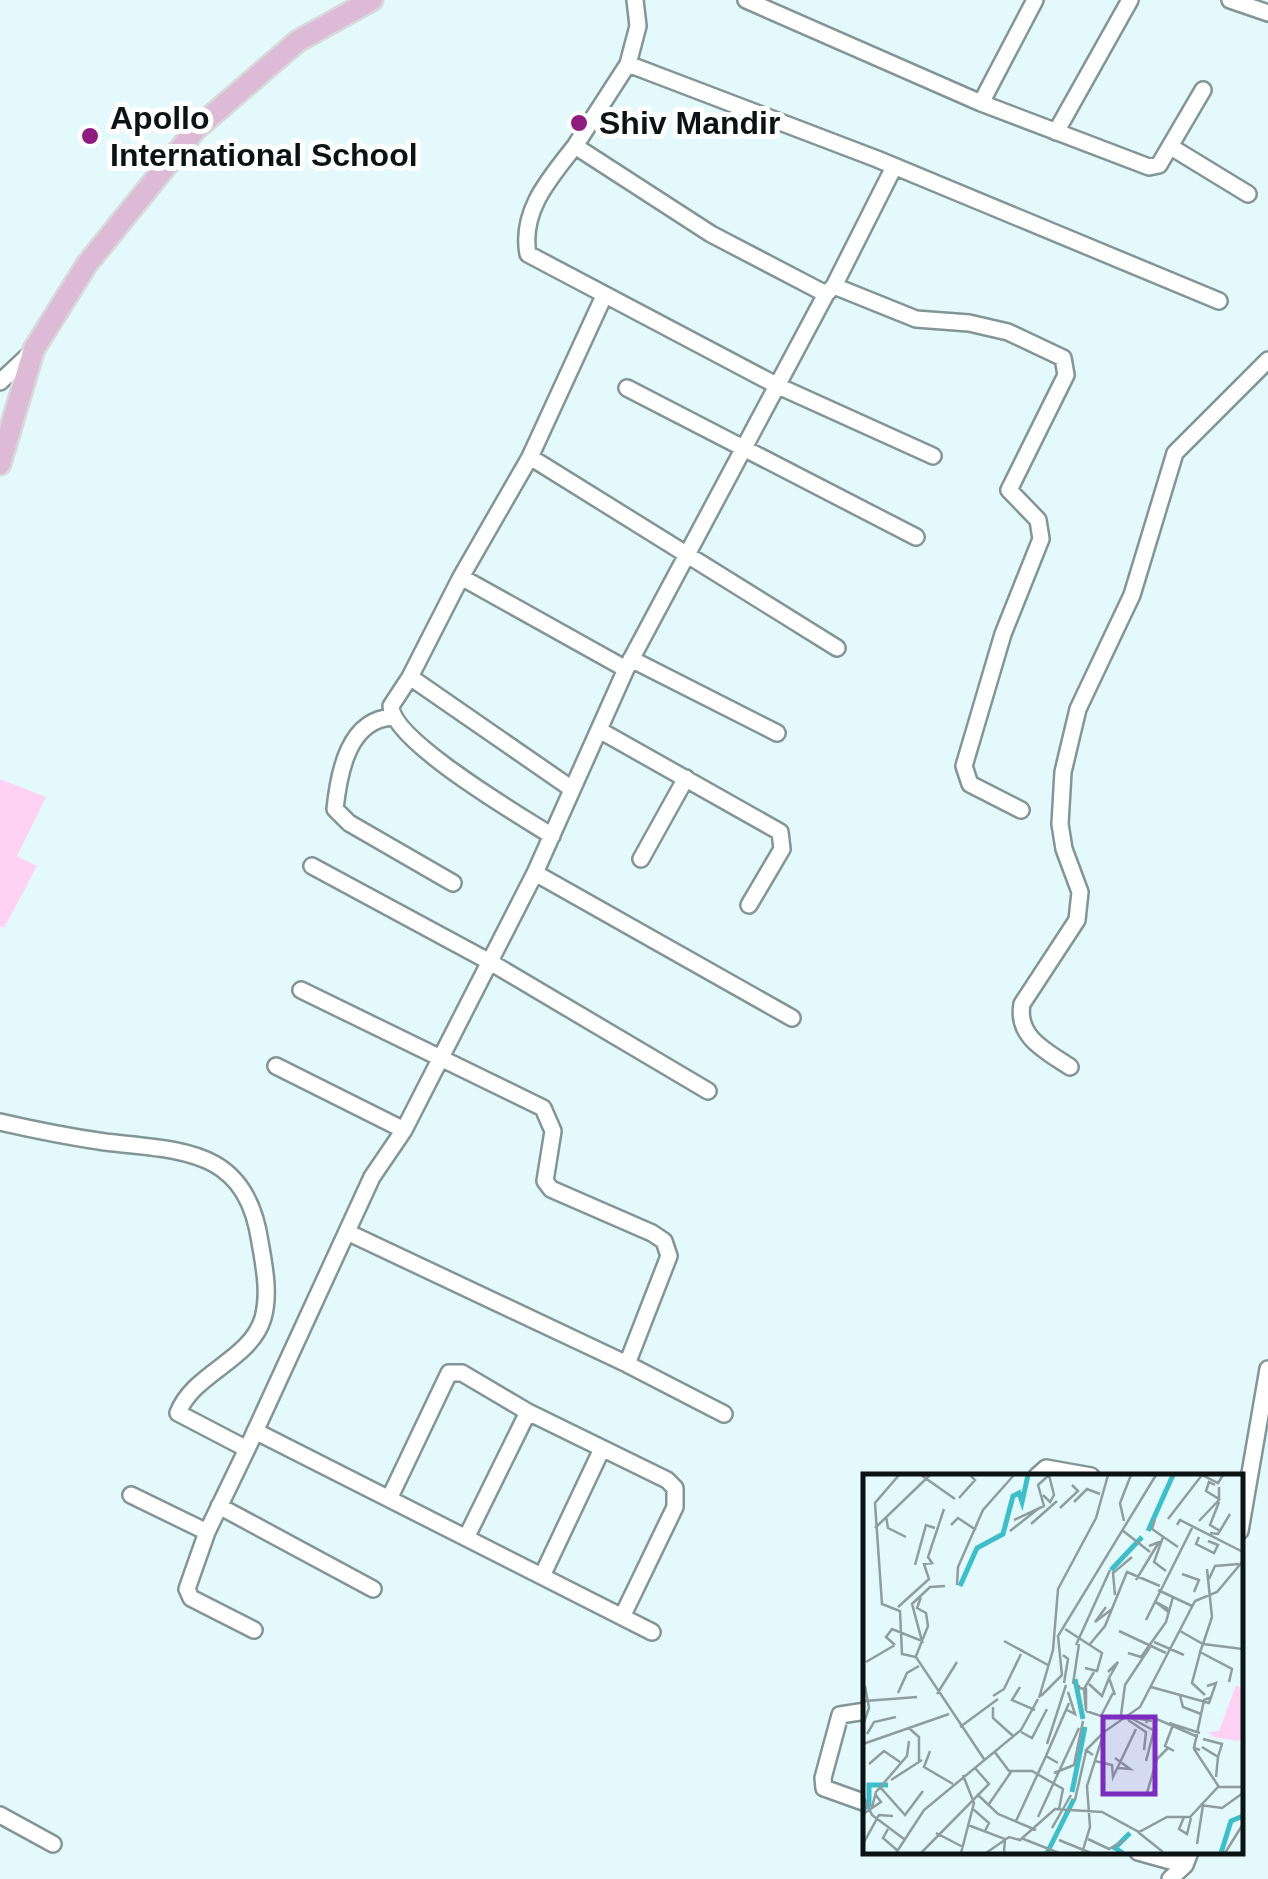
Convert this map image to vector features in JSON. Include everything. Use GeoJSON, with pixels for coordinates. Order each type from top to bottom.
{"type":"FeatureCollection","features":[{"type":"Feature","properties":{"kind":"main road"},"geometry":{"type":"LineString","coordinates":[[0,464],[34,350],[87,264],[196,129],[298,41],[352,6],[372,0]]}},
{"type":"Feature","properties":{"kind":"street"},"geometry":{"type":"LineString","coordinates":[[635,0],[638,26],[628,64],[529,214],[524,236],[528,254],[776,385],[933,456]]}},
{"type":"Feature","properties":{"kind":"street"},"geometry":{"type":"LineString","coordinates":[[746,0],[981,104],[1150,168],[1159,165],[1172,147],[1203,90]]}},
{"type":"Feature","properties":{"kind":"street"},"geometry":{"type":"LineString","coordinates":[[981,104],[1035,0]]}},
{"type":"Feature","properties":{"kind":"street"},"geometry":{"type":"LineString","coordinates":[[1056,132],[1130,0]]}},
{"type":"Feature","properties":{"kind":"street"},"geometry":{"type":"LineString","coordinates":[[1230,0],[1268,13]]}},
{"type":"Feature","properties":{"kind":"street"},"geometry":{"type":"LineString","coordinates":[[628,64],[894,167],[1219,301]]}},
{"type":"Feature","properties":{"kind":"street"},"geometry":{"type":"LineString","coordinates":[[575,146],[711,234],[830,290],[916,319],[969,323],[1008,332],[1056,352],[1066,366],[1009,490],[1038,520],[1041,539],[1003,634],[964,766],[970,784],[1021,810]]}},
{"type":"Feature","properties":{"kind":"street"},"geometry":{"type":"LineString","coordinates":[[1172,147],[1248,194]]}},
{"type":"Feature","properties":{"kind":"street"},"geometry":{"type":"LineString","coordinates":[[254,1630],[191,1598],[187,1588],[207,1532],[372,1177],[404,1130],[535,873],[628,664],[894,167]]}},
{"type":"Feature","properties":{"kind":"street"},"geometry":{"type":"LineString","coordinates":[[552,836],[456,775],[393,717],[391,706],[530,457],[604,296]]}},
{"type":"Feature","properties":{"kind":"street"},"geometry":{"type":"LineString","coordinates":[[0,382],[34,350]]}},
{"type":"Feature","properties":{"kind":"street"},"geometry":{"type":"LineString","coordinates":[[1070,1067],[1031,1039],[1019,1018],[1022,1004],[1077,920],[1082,904],[1060,824],[1064,772],[1078,709],[1132,596],[1175,453],[1268,360]]}},
{"type":"Feature","properties":{"kind":"street"},"geometry":{"type":"LineString","coordinates":[[627,388],[916,536]]}},
{"type":"Feature","properties":{"kind":"street"},"geometry":{"type":"LineString","coordinates":[[530,457],[684,557],[837,648]]}},
{"type":"Feature","properties":{"kind":"street"},"geometry":{"type":"LineString","coordinates":[[462,577],[628,664],[777,732]]}},
{"type":"Feature","properties":{"kind":"street"},"geometry":{"type":"LineString","coordinates":[[410,677],[572,788]]}},
{"type":"Feature","properties":{"kind":"street"},"geometry":{"type":"LineString","coordinates":[[393,717],[369,721],[360,730],[348,753],[336,808],[349,824],[454,883]]}},
{"type":"Feature","properties":{"kind":"street"},"geometry":{"type":"LineString","coordinates":[[601,731],[782,836],[782,849],[750,905]]}},
{"type":"Feature","properties":{"kind":"street"},"geometry":{"type":"LineString","coordinates":[[642,858],[686,778]]}},
{"type":"Feature","properties":{"kind":"street"},"geometry":{"type":"LineString","coordinates":[[312,866],[490,962],[708,1091]]}},
{"type":"Feature","properties":{"kind":"street"},"geometry":{"type":"LineString","coordinates":[[535,873],[792,1018]]}},
{"type":"Feature","properties":{"kind":"street"},"geometry":{"type":"LineString","coordinates":[[301,990],[544,1108],[554,1131],[544,1173],[552,1188],[664,1242],[667,1270],[627,1364]]}},
{"type":"Feature","properties":{"kind":"street"},"geometry":{"type":"LineString","coordinates":[[276,1066],[404,1130]]}},
{"type":"Feature","properties":{"kind":"street"},"geometry":{"type":"LineString","coordinates":[[0,1122],[91,1140],[175,1148],[212,1159],[230,1176],[259,1231],[264,1266],[263,1320],[240,1351],[191,1391],[178,1414],[246,1450]]}},
{"type":"Feature","properties":{"kind":"street"},"geometry":{"type":"LineString","coordinates":[[347,1232],[724,1414]]}},
{"type":"Feature","properties":{"kind":"street"},"geometry":{"type":"LineString","coordinates":[[1243,1506],[1268,1368]]}},
{"type":"Feature","properties":{"kind":"street"},"geometry":{"type":"LineString","coordinates":[[389,1499],[452,1371],[601,1451],[667,1480],[675,1488],[674,1507],[622,1617]]}},
{"type":"Feature","properties":{"kind":"street"},"geometry":{"type":"LineString","coordinates":[[466,1538],[528,1412]]}},
{"type":"Feature","properties":{"kind":"street"},"geometry":{"type":"LineString","coordinates":[[256,1431],[652,1632]]}},
{"type":"Feature","properties":{"kind":"street"},"geometry":{"type":"LineString","coordinates":[[542,1576],[601,1451]]}},
{"type":"Feature","properties":{"kind":"street"},"geometry":{"type":"LineString","coordinates":[[1039,1474],[1046,1468],[1080,1474]]}},
{"type":"Feature","properties":{"kind":"street"},"geometry":{"type":"LineString","coordinates":[[132,1494],[207,1532]]}},
{"type":"Feature","properties":{"kind":"street"},"geometry":{"type":"LineString","coordinates":[[219,1506],[372,1589]]}},
{"type":"Feature","properties":{"kind":"street"},"geometry":{"type":"LineString","coordinates":[[863,1711],[840,1715],[823,1778],[824,1788],[863,1802]]}},
{"type":"Feature","properties":{"kind":"street"},"geometry":{"type":"LineString","coordinates":[[0,1815],[54,1844]]}},
{"type":"Feature","properties":{"kind":"street"},"geometry":{"type":"LineString","coordinates":[[1154,1854],[1187,1858]]}},
{"type":"Feature","properties":{"kind":"street"},"geometry":{"type":"LineString","coordinates":[[1170,1879],[1187,1858]]}},
{"type":"Feature","properties":{"kind":"shaded area"},"geometry":{"type":"Polygon","coordinates":[[[0,779],[46,797],[17,856],[37,866],[4,928],[0,926],[0,779]]]}},
{"type":"Feature","properties":{"kind":"place","name":"Shiv Mandir"},"geometry":{"type":"Point","coordinates":[579,123]}},
{"type":"Feature","properties":{"kind":"place","name":"Apollo International School"},"geometry":{"type":"Point","coordinates":[90,136]}}]}
